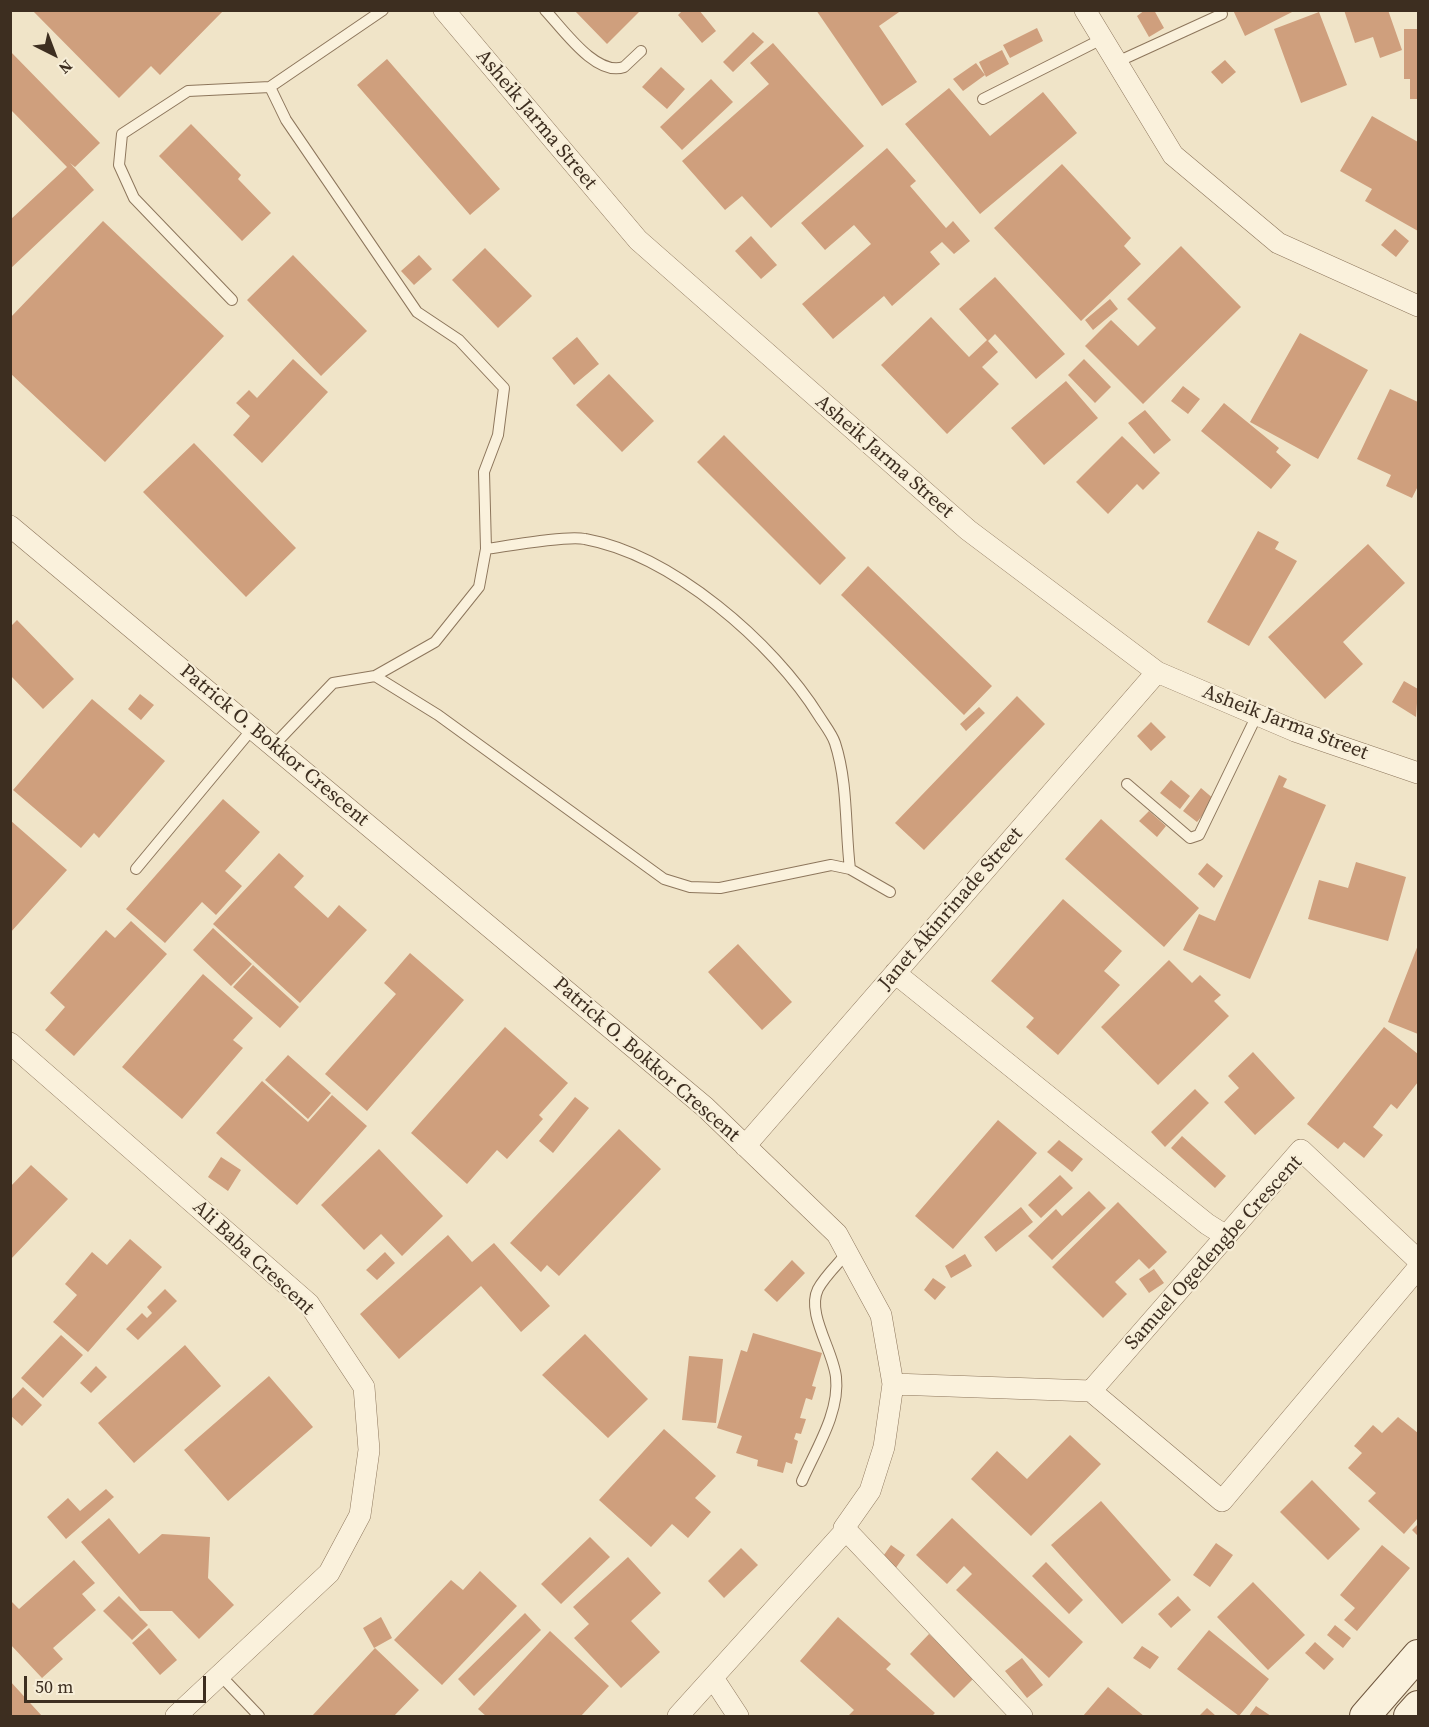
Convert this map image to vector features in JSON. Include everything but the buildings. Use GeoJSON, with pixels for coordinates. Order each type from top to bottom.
{"type":"FeatureCollection","features":[{"type":"Feature","properties":{"kind":"street","name":"Asheik Jarma Street"},"geometry":{"type":"LineString","coordinates":[[444,10],[638,240],[968,530],[1157,672],[1295,731],[1419,773]]}},
{"type":"Feature","properties":{"kind":"street"},"geometry":{"type":"LineString","coordinates":[[1085,10],[1173,155],[1278,243],[1419,306]]}},
{"type":"Feature","properties":{"kind":"street","name":"Patrick O. Bokkor Crescent"},"geometry":{"type":"LineString","coordinates":[[10,526],[705,1107],[837,1234],[881,1315],[893,1384],[884,1447],[870,1491],[844,1528],[845,1531],[678,1716]]}},
{"type":"Feature","properties":{"kind":"street","name":"Janet Akinrinade Street"},"geometry":{"type":"LineString","coordinates":[[745,1146],[1157,672]]}},
{"type":"Feature","properties":{"kind":"street"},"geometry":{"type":"LineString","coordinates":[[895,973],[1198,1217],[1226,1236]]}},
{"type":"Feature","properties":{"kind":"street","name":"Ali Baba Crescent"},"geometry":{"type":"LineString","coordinates":[[10,1043],[309,1304],[364,1387],[369,1450],[360,1515],[329,1573],[176,1716]]}},
{"type":"Feature","properties":{"kind":"street","name":"Samuel Ogedengbe Crescent"},"geometry":{"type":"LineString","coordinates":[[1091,1391],[1301,1150],[1419,1260]]}},
{"type":"Feature","properties":{"kind":"street"},"geometry":{"type":"LineString","coordinates":[[893,1384],[1091,1391],[1222,1501],[1419,1268]]}},
{"type":"Feature","properties":{"kind":"street"},"geometry":{"type":"LineString","coordinates":[[844,1528],[1022,1716]]}},
{"type":"Feature","properties":{"kind":"street"},"geometry":{"type":"LineString","coordinates":[[1365,1716],[1419,1655]]}},
{"type":"Feature","properties":{"kind":"street"},"geometry":{"type":"LineString","coordinates":[[713,1678],[738,1716]]}},
{"type":"Feature","properties":{"kind":"street"},"geometry":{"type":"LineString","coordinates":[[1409,1716],[1419,1706]]}},
{"type":"Feature","properties":{"kind":"lane"},"geometry":{"type":"LineString","coordinates":[[232,300],[134,198],[119,165],[122,134],[188,91],[270,87],[383,10]]}},
{"type":"Feature","properties":{"kind":"lane"},"geometry":{"type":"LineString","coordinates":[[545,10],[590,58],[604,67],[624,67],[641,51]]}},
{"type":"Feature","properties":{"kind":"lane"},"geometry":{"type":"LineString","coordinates":[[1117,62],[1222,14]]}},
{"type":"Feature","properties":{"kind":"lane"},"geometry":{"type":"LineString","coordinates":[[983,99],[1102,39]]}},
{"type":"Feature","properties":{"kind":"lane"},"geometry":{"type":"LineString","coordinates":[[270,87],[298,139],[417,312],[459,340],[504,388],[498,435],[484,472],[486,549],[479,587],[435,642],[375,676],[333,684],[274,745]]}},
{"type":"Feature","properties":{"kind":"lane"},"geometry":{"type":"LineString","coordinates":[[486,549],[584,538],[644,558],[693,587],[762,644],[801,687],[835,741],[844,784],[845,827],[850,869]]}},
{"type":"Feature","properties":{"kind":"lane"},"geometry":{"type":"LineString","coordinates":[[375,676],[438,715],[664,879],[690,887],[720,888],[831,865],[850,869],[890,892]]}},
{"type":"Feature","properties":{"kind":"lane"},"geometry":{"type":"LineString","coordinates":[[1127,784],[1190,838],[1198,835],[1257,715]]}},
{"type":"Feature","properties":{"kind":"lane"},"geometry":{"type":"LineString","coordinates":[[136,869],[253,728]]}},
{"type":"Feature","properties":{"kind":"lane"},"geometry":{"type":"LineString","coordinates":[[802,1481],[832,1414],[836,1378],[826,1340],[814,1309],[818,1290],[847,1253]]}},
{"type":"Feature","properties":{"kind":"lane"},"geometry":{"type":"LineString","coordinates":[[220,1675],[259,1716]]}}]}
